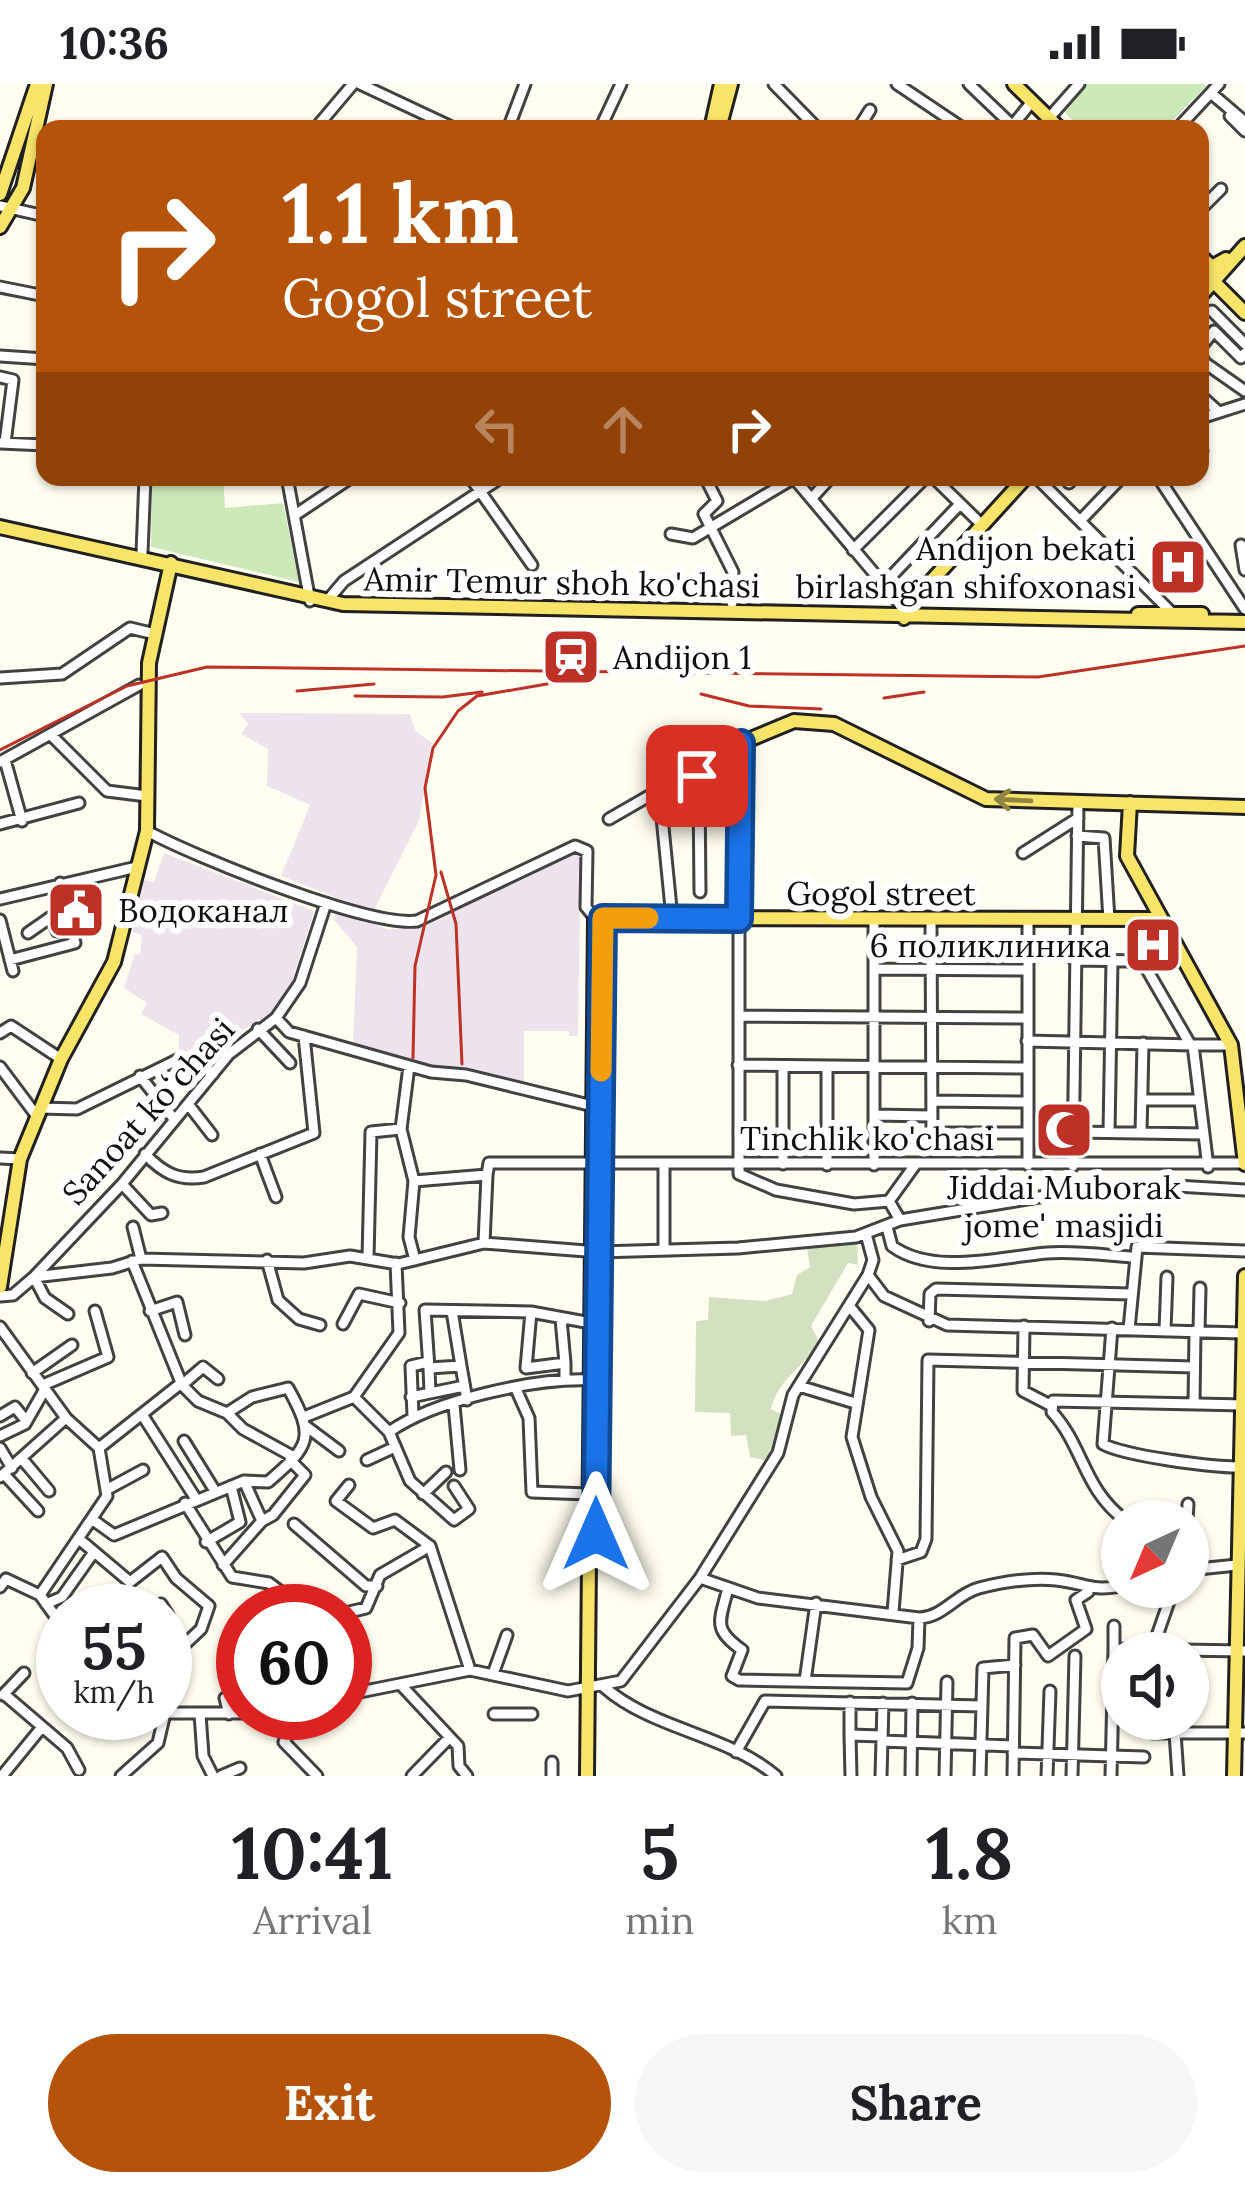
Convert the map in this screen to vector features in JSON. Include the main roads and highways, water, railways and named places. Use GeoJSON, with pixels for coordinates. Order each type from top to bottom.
{"type":"FeatureCollection","features":[{"type":"Feature","properties":{"kind":"main road"},"geometry":{"type":"LineString","coordinates":[[716,120],[721,84]]}},
{"type":"Feature","properties":{"kind":"main road"},"geometry":{"type":"LineString","coordinates":[[718,120],[731,84]]}},
{"type":"Feature","properties":{"kind":"main road"},"geometry":{"type":"LineString","coordinates":[[1012,84],[1049,120]]}},
{"type":"Feature","properties":{"kind":"main road"},"geometry":{"type":"LineString","coordinates":[[1012,84],[1050,120]]}},
{"type":"Feature","properties":{"kind":"main road"},"geometry":{"type":"LineString","coordinates":[[35,86],[37,120]]}},
{"type":"Feature","properties":{"kind":"main road"},"geometry":{"type":"LineString","coordinates":[[0,194],[35,86]]}},
{"type":"Feature","properties":{"kind":"main road"},"geometry":{"type":"LineString","coordinates":[[0,227],[4,207],[21,194],[36,155]]}},
{"type":"Feature","properties":{"kind":"main road"},"geometry":{"type":"LineString","coordinates":[[1209,262],[1216,267],[1245,248]]}},
{"type":"Feature","properties":{"kind":"main road"},"geometry":{"type":"LineString","coordinates":[[1209,282],[1245,248]]}},
{"type":"Feature","properties":{"kind":"main road"},"geometry":{"type":"LineString","coordinates":[[1209,286],[1245,316]]}},
{"type":"Feature","properties":{"kind":"main road"},"geometry":{"type":"LineString","coordinates":[[904,614],[1017,486]]}},
{"type":"Feature","properties":{"kind":"main road"},"geometry":{"type":"LineString","coordinates":[[0,524],[142,553],[170,566]]}},
{"type":"Feature","properties":{"kind":"main road"},"geometry":{"type":"LineString","coordinates":[[0,524],[170,566]]}},
{"type":"Feature","properties":{"kind":"main road"},"geometry":{"type":"LineString","coordinates":[[0,1285],[20,1159],[61,1059],[114,962],[147,831],[142,692],[170,566]]}},
{"type":"Feature","properties":{"kind":"main road","name":"Amir Temur shoh ko'chasi"},"geometry":{"type":"LineString","coordinates":[[170,566],[327,599],[732,603],[904,614],[1245,615]]}},
{"type":"Feature","properties":{"kind":"main road","name":"Amir Temur shoh ko'chasi"},"geometry":{"type":"LineString","coordinates":[[607,602],[904,614],[1245,615]]}},
{"type":"Feature","properties":{"kind":"main road"},"geometry":{"type":"LineString","coordinates":[[739,919],[741,743],[794,721],[834,724],[986,799],[1245,807]]}},
{"type":"Feature","properties":{"kind":"main road"},"geometry":{"type":"LineString","coordinates":[[1130,803],[1127,856],[1239,1065],[1245,1163]]}},
{"type":"Feature","properties":{"kind":"main road","name":"Gogol street"},"geometry":{"type":"LineString","coordinates":[[597,985],[599,918],[1160,919]]}},
{"type":"Feature","properties":{"kind":"main road"},"geometry":{"type":"LineString","coordinates":[[596,1164],[597,985]]}},
{"type":"Feature","properties":{"kind":"main road"},"geometry":{"type":"LineString","coordinates":[[591,1776],[597,985]]}},
{"type":"Feature","properties":{"kind":"main road"},"geometry":{"type":"LineString","coordinates":[[1231,1045],[1245,1034]]}},
{"type":"Feature","properties":{"kind":"main road"},"geometry":{"type":"LineString","coordinates":[[595,1251],[590,1380],[595,1688]]}},
{"type":"Feature","properties":{"kind":"main road"},"geometry":{"type":"LineString","coordinates":[[1234,1776],[1240,1733],[1245,1276]]}},
{"type":"Feature","properties":{"kind":"railway"},"geometry":{"type":"LineString","coordinates":[[0,750],[127,686],[207,667],[1038,677],[1245,646]]}},
{"type":"Feature","properties":{"kind":"railway"},"geometry":{"type":"LineString","coordinates":[[297,691],[374,684]]}},
{"type":"Feature","properties":{"kind":"railway"},"geometry":{"type":"LineString","coordinates":[[413,1058],[415,966],[436,875],[425,788],[433,748],[458,711],[477,696],[547,684]]}},
{"type":"Feature","properties":{"kind":"railway"},"geometry":{"type":"LineString","coordinates":[[355,696],[443,697],[482,692]]}},
{"type":"Feature","properties":{"kind":"railway"},"geometry":{"type":"LineString","coordinates":[[884,698],[924,692]]}},
{"type":"Feature","properties":{"kind":"railway"},"geometry":{"type":"LineString","coordinates":[[701,694],[749,706],[821,709]]}},
{"type":"Feature","properties":{"kind":"railway"},"geometry":{"type":"LineString","coordinates":[[441,872],[456,924],[462,1064]]}},
{"type":"Feature","properties":{"kind":"place","name":"Аndijon bekati birlashgan shifoxonasi"},"geometry":{"type":"Point","coordinates":[1178,567]}},
{"type":"Feature","properties":{"kind":"place","name":"Andijon 1"},"geometry":{"type":"Point","coordinates":[571,657]}},
{"type":"Feature","properties":{"kind":"place","name":"Водоканал"},"geometry":{"type":"Point","coordinates":[76,910]}},
{"type":"Feature","properties":{"kind":"place","name":"6 поликлиника"},"geometry":{"type":"Point","coordinates":[1153,945]}},
{"type":"Feature","properties":{"kind":"place","name":"Jiddai Muborak jome' masjidi"},"geometry":{"type":"Point","coordinates":[1064,1130]}}]}
